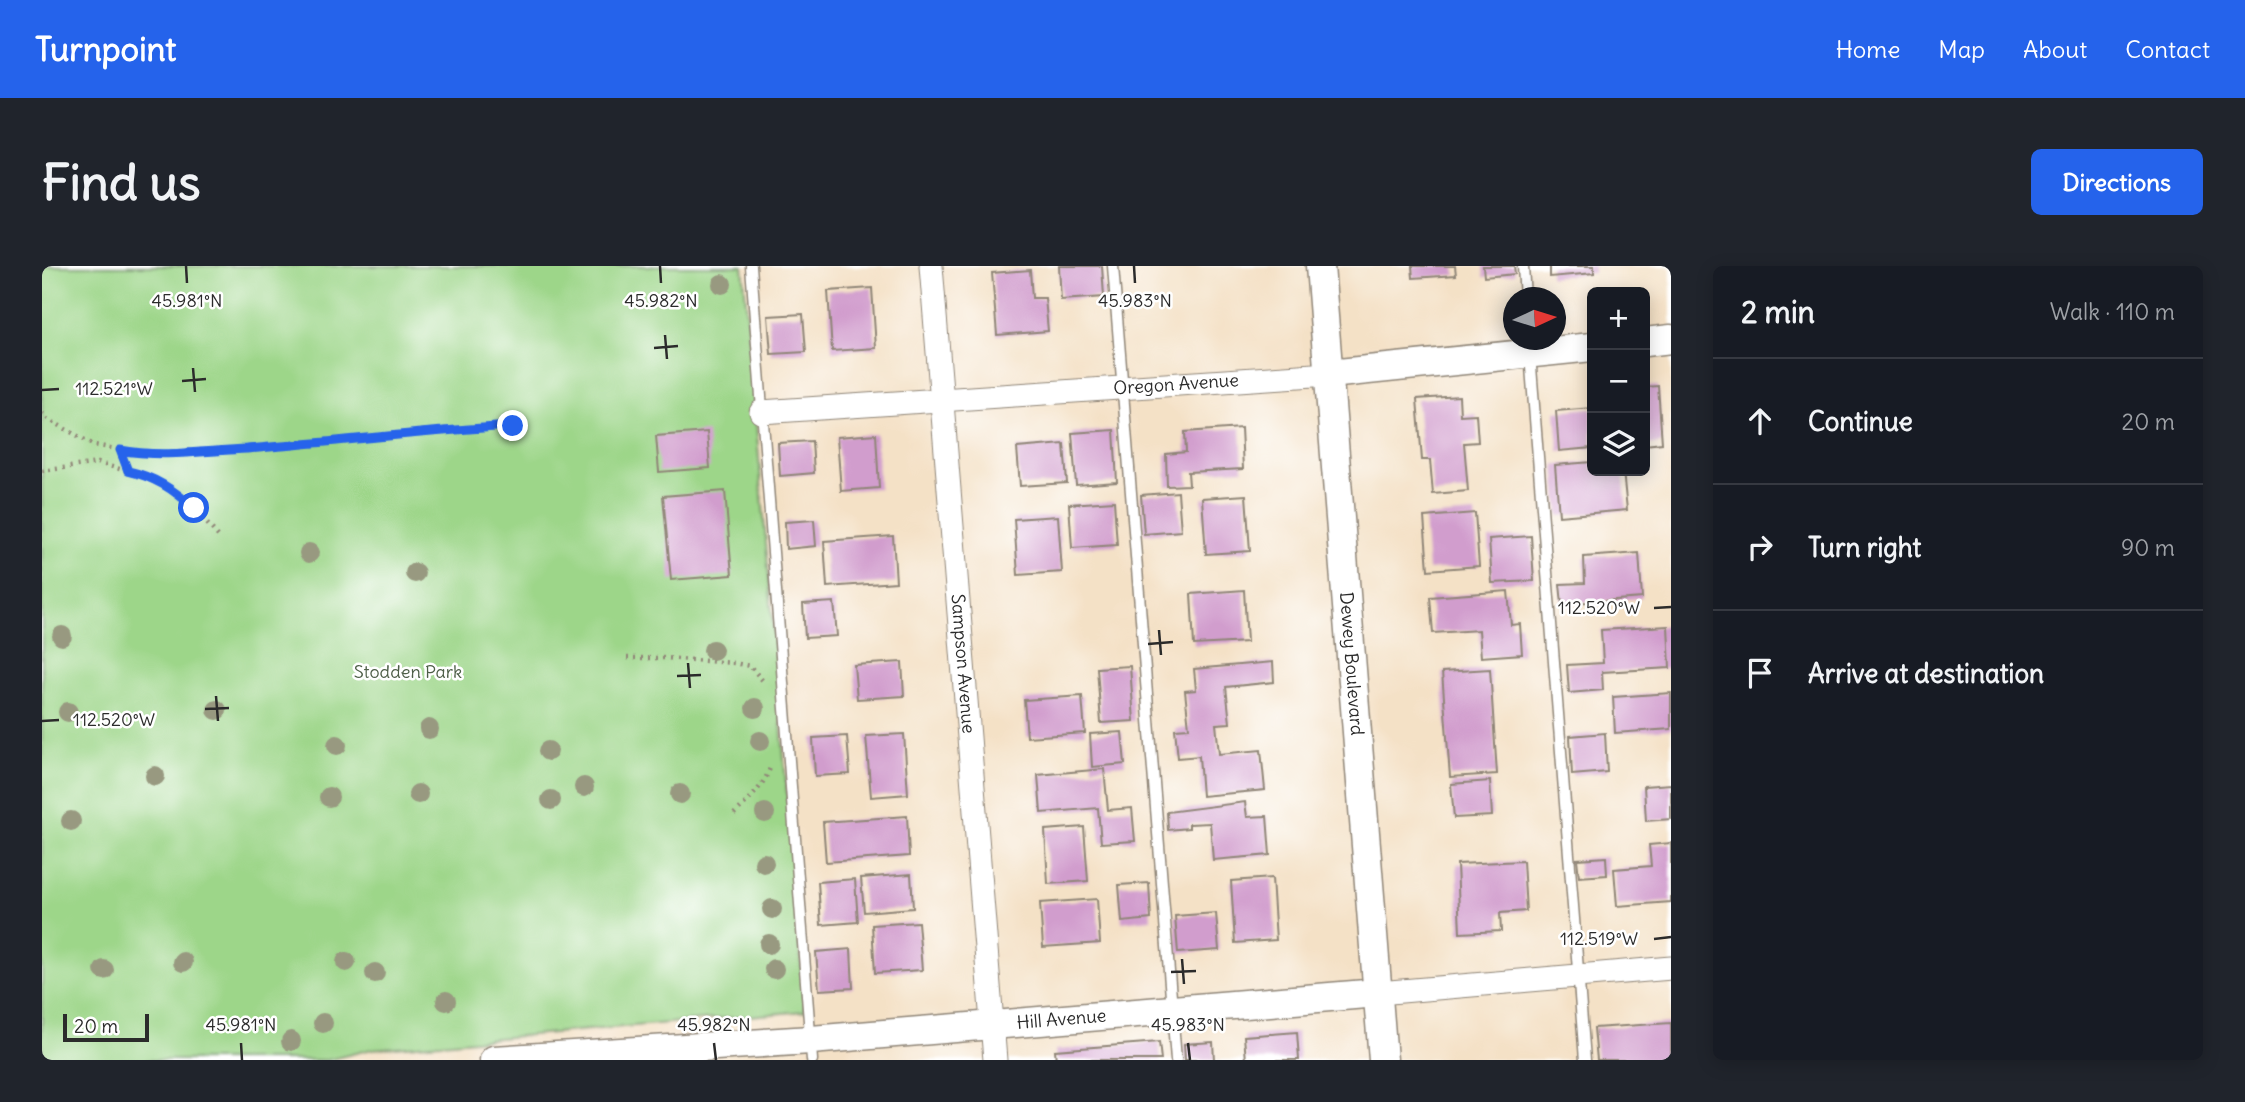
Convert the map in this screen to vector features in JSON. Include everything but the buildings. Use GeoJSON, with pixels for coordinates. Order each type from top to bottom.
{"type":"FeatureCollection","features":[{"type":"Feature","properties":{"kind":"street","name":"Sampson Avenue"},"geometry":{"type":"LineString","coordinates":[[930,266],[995,1060]]}},
{"type":"Feature","properties":{"kind":"street","name":"Dewey Boulevard"},"geometry":{"type":"LineString","coordinates":[[1320,266],[1383,1060]]}},
{"type":"Feature","properties":{"kind":"street"},"geometry":{"type":"LineString","coordinates":[[1650,341],[1671,339]]}},
{"type":"Feature","properties":{"kind":"street","name":"Oregon Avenue"},"geometry":{"type":"LineString","coordinates":[[1566,347],[1587,347]]}},
{"type":"Feature","properties":{"kind":"street","name":"Oregon Avenue"},"geometry":{"type":"LineString","coordinates":[[761,412],[1329,373],[1503,350]]}},
{"type":"Feature","properties":{"kind":"street","name":"Hill Avenue"},"geometry":{"type":"LineString","coordinates":[[494,1060],[812,1050],[992,1024],[1578,978],[1671,968]]}},
{"type":"Feature","properties":{"kind":"lane"},"geometry":{"type":"LineString","coordinates":[[751,266],[812,1050]]}},
{"type":"Feature","properties":{"kind":"lane"},"geometry":{"type":"LineString","coordinates":[[1113,266],[1176,1060]]}},
{"type":"Feature","properties":{"kind":"lane"},"geometry":{"type":"LineString","coordinates":[[1523,266],[1524,287]]}},
{"type":"Feature","properties":{"kind":"lane"},"geometry":{"type":"LineString","coordinates":[[1529,350],[1585,1060]]}},
{"type":"Feature","properties":{"kind":"path"},"geometry":{"type":"LineString","coordinates":[[42,413],[94,445],[142,454],[190,453],[436,430],[513,426]]}},
{"type":"Feature","properties":{"kind":"path"},"geometry":{"type":"LineString","coordinates":[[120,450],[128,471]]}},
{"type":"Feature","properties":{"kind":"path"},"geometry":{"type":"LineString","coordinates":[[42,471],[98,463],[147,475],[173,489],[219,537]]}},
{"type":"Feature","properties":{"kind":"path"},"geometry":{"type":"LineString","coordinates":[[627,658],[664,657],[750,666],[762,679],[767,690]]}},
{"type":"Feature","properties":{"kind":"path"},"geometry":{"type":"LineString","coordinates":[[734,814],[766,779],[770,767]]}},
{"type":"Feature","properties":{"kind":"green space","name":"Stodden Park"},"geometry":{"type":"Polygon","coordinates":[[[42,266],[743,266],[805,1011],[372,1049],[328,1060],[42,1060],[42,266]]]}},
{"type":"Feature","properties":{"kind":"route"},"geometry":{"type":"LineString","coordinates":[[194,508],[173,489],[147,475],[128,471],[120,450],[142,454],[190,453],[436,430],[513,426]]}}]}
